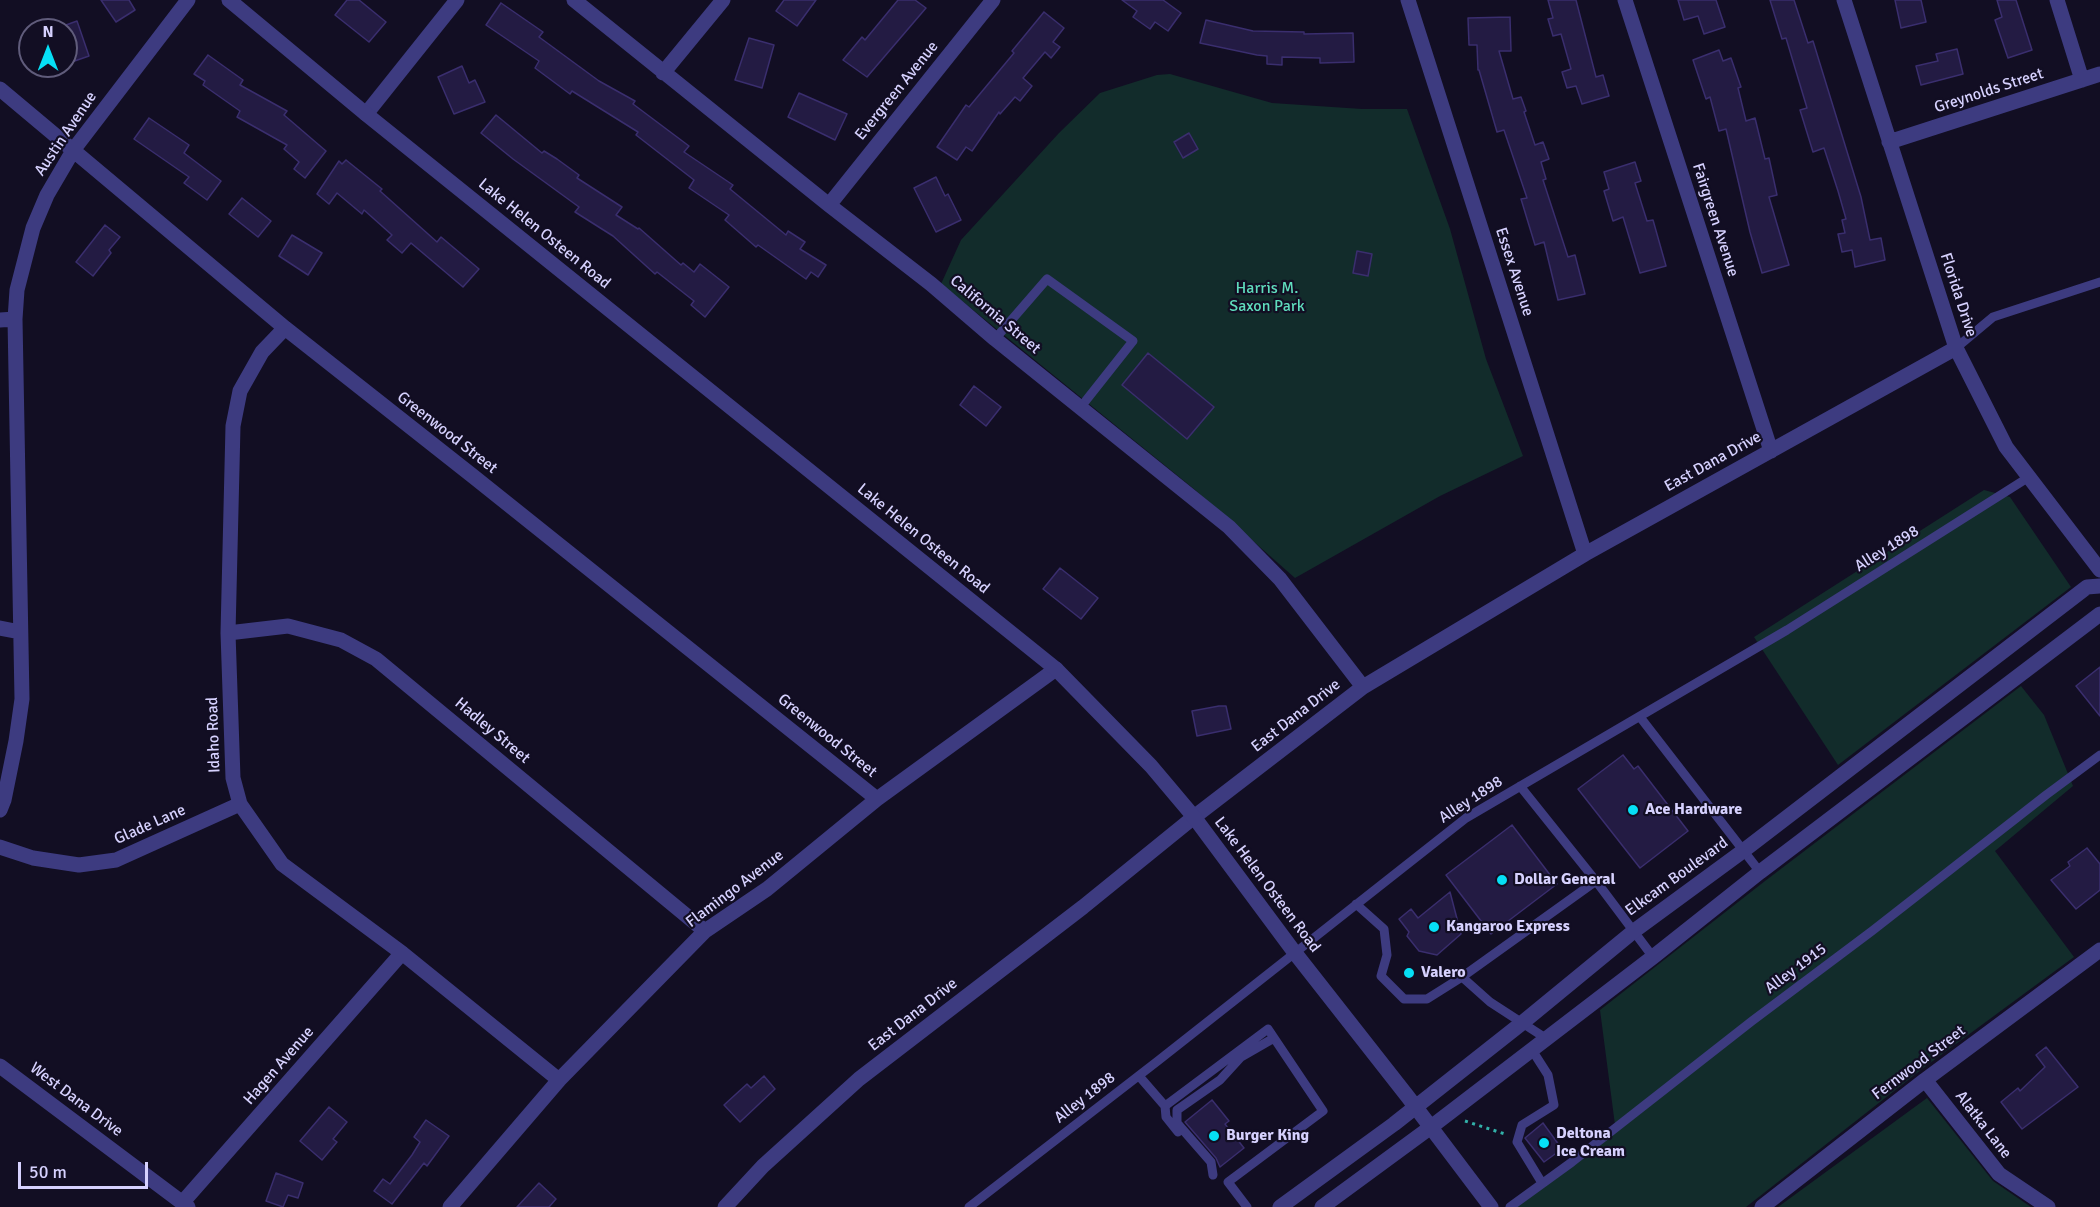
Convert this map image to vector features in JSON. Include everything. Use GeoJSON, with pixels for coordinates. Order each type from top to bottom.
{"type":"FeatureCollection","features":[{"type":"Feature","properties":{"kind":"street","name":"Austin Avenue"},"geometry":{"type":"LineString","coordinates":[[0,810],[16,741],[22,699],[8,319],[33,228],[47,195],[74,149],[188,0]]}},
{"type":"Feature","properties":{"kind":"street","name":"Lake Helen Osteen Road"},"geometry":{"type":"LineString","coordinates":[[229,0],[366,114],[1056,669],[1151,766],[1194,817],[1295,953],[1491,1207]]}},
{"type":"Feature","properties":{"kind":"street"},"geometry":{"type":"LineString","coordinates":[[366,114],[457,0]]}},
{"type":"Feature","properties":{"kind":"street","name":"California Street"},"geometry":{"type":"LineString","coordinates":[[574,0],[931,284],[995,339],[1229,527],[1280,579],[1363,687]]}},
{"type":"Feature","properties":{"kind":"street"},"geometry":{"type":"LineString","coordinates":[[663,73],[723,0]]}},
{"type":"Feature","properties":{"kind":"street","name":"Evergreen Avenue"},"geometry":{"type":"LineString","coordinates":[[829,205],[993,0]]}},
{"type":"Feature","properties":{"kind":"street","name":"Essex Avenue"},"geometry":{"type":"LineString","coordinates":[[1408,0],[1585,554]]}},
{"type":"Feature","properties":{"kind":"street","name":"Fairgreen Avenue"},"geometry":{"type":"LineString","coordinates":[[1625,0],[1771,451]]}},
{"type":"Feature","properties":{"kind":"street","name":"Florida Drive"},"geometry":{"type":"LineString","coordinates":[[1844,0],[1956,348],[2006,447],[2100,570]]}},
{"type":"Feature","properties":{"kind":"street"},"geometry":{"type":"LineString","coordinates":[[2057,0],[2082,80]]}},
{"type":"Feature","properties":{"kind":"street","name":"Greynolds Street"},"geometry":{"type":"LineString","coordinates":[[1889,142],[2100,74]]}},
{"type":"Feature","properties":{"kind":"street","name":"Greenwood Street"},"geometry":{"type":"LineString","coordinates":[[0,89],[285,328],[877,799]]}},
{"type":"Feature","properties":{"kind":"street","name":"Idaho Road"},"geometry":{"type":"LineString","coordinates":[[285,328],[262,352],[240,391],[233,426],[228,633],[233,778],[240,804],[282,864],[402,953],[559,1080]]}},
{"type":"Feature","properties":{"kind":"street","name":"East Dana Drive"},"geometry":{"type":"LineString","coordinates":[[725,1207],[763,1166],[859,1079],[1363,687],[1585,554],[1956,348]]}},
{"type":"Feature","properties":{"kind":"street","name":"Elkcam Boulevard"},"geometry":{"type":"LineString","coordinates":[[1280,1207],[1394,1124],[1634,931],[1743,851],[2087,586],[2100,586]]}},
{"type":"Feature","properties":{"kind":"street"},"geometry":{"type":"LineString","coordinates":[[1322,1207],[1547,1039],[1760,872],[2100,614]]}},
{"type":"Feature","properties":{"kind":"street","name":"Hadley Street"},"geometry":{"type":"LineString","coordinates":[[228,633],[288,626],[341,640],[376,659],[705,931]]}},
{"type":"Feature","properties":{"kind":"street"},"geometry":{"type":"LineString","coordinates":[[0,628],[20,632]]}},
{"type":"Feature","properties":{"kind":"street","name":"Flamingo Avenue"},"geometry":{"type":"LineString","coordinates":[[450,1207],[559,1080],[705,931],[767,889],[877,799],[1056,669]]}},
{"type":"Feature","properties":{"kind":"street","name":"Glade Lane"},"geometry":{"type":"LineString","coordinates":[[0,847],[33,858],[79,865],[116,860],[240,804]]}},
{"type":"Feature","properties":{"kind":"street","name":"Fernwood Street"},"geometry":{"type":"LineString","coordinates":[[1762,1207],[1925,1080],[2100,950]]}},
{"type":"Feature","properties":{"kind":"street","name":"Hagen Avenue"},"geometry":{"type":"LineString","coordinates":[[185,1205],[402,953]]}},
{"type":"Feature","properties":{"kind":"street","name":"West Dana Drive"},"geometry":{"type":"LineString","coordinates":[[0,1065],[185,1205]]}},
{"type":"Feature","properties":{"kind":"street","name":"Alatka Lane"},"geometry":{"type":"LineString","coordinates":[[1925,1080],[1999,1174],[2048,1207]]}},
{"type":"Feature","properties":{"kind":"lane"},"geometry":{"type":"LineString","coordinates":[[995,339],[1047,279],[1133,341],[1080,408]]}},
{"type":"Feature","properties":{"kind":"lane"},"geometry":{"type":"LineString","coordinates":[[1956,348],[1993,316],[2100,282]]}},
{"type":"Feature","properties":{"kind":"lane","name":"Alley 1898"},"geometry":{"type":"LineString","coordinates":[[969,1207],[1466,818],[1787,630],[2029,477]]}},
{"type":"Feature","properties":{"kind":"lane"},"geometry":{"type":"LineString","coordinates":[[1640,717],[1760,872]]}},
{"type":"Feature","properties":{"kind":"lane","name":"Alley 1915"},"geometry":{"type":"LineString","coordinates":[[1510,1207],[2100,754]]}},
{"type":"Feature","properties":{"kind":"lane"},"geometry":{"type":"LineString","coordinates":[[1520,786],[1653,957]]}},
{"type":"Feature","properties":{"kind":"lane"},"geometry":{"type":"LineString","coordinates":[[1356,904],[1384,929],[1387,955],[1381,976],[1404,999],[1427,999],[1462,977],[1596,881]]}},
{"type":"Feature","properties":{"kind":"lane"},"geometry":{"type":"LineString","coordinates":[[1462,977],[1490,1002],[1547,1039]]}},
{"type":"Feature","properties":{"kind":"lane"},"geometry":{"type":"LineString","coordinates":[[1165,1106],[1268,1029],[1323,1111],[1228,1182]]}},
{"type":"Feature","properties":{"kind":"lane"},"geometry":{"type":"LineString","coordinates":[[1214,1175],[1211,1162],[1177,1123],[1177,1110],[1220,1080],[1241,1057],[1274,1038]]}},
{"type":"Feature","properties":{"kind":"lane"},"geometry":{"type":"LineString","coordinates":[[1532,1050],[1548,1075],[1554,1105],[1522,1125],[1517,1142],[1542,1184]]}},
{"type":"Feature","properties":{"kind":"lane"},"geometry":{"type":"LineString","coordinates":[[1139,1076],[1165,1106],[1166,1117],[1214,1175],[1228,1182],[1247,1207]]}},
{"type":"Feature","properties":{"kind":"path"},"geometry":{"type":"LineString","coordinates":[[1463,1121],[1505,1134]]}},
{"type":"Feature","properties":{"kind":"green space","name":"Harris M. Saxon Park"},"geometry":{"type":"Polygon","coordinates":[[[1170,74],[1272,103],[1362,109],[1407,109],[1450,229],[1486,359],[1523,456],[1440,496],[1295,578],[1194,489],[941,284],[961,240],[1059,133],[1100,93],[1157,75],[1170,74]]]}},
{"type":"Feature","properties":{"kind":"green space"},"geometry":{"type":"Polygon","coordinates":[[[1984,490],[2010,497],[2071,587],[1838,765],[1754,637],[1984,490]]]}},
{"type":"Feature","properties":{"kind":"green space"},"geometry":{"type":"Polygon","coordinates":[[[2021,686],[2044,715],[2073,786],[1995,851],[2074,957],[1926,1066],[1746,1207],[1511,1207],[1615,1125],[1600,1010],[2021,686]]]}},
{"type":"Feature","properties":{"kind":"green space"},"geometry":{"type":"Polygon","coordinates":[[[1927,1098],[1993,1181],[2031,1207],[1778,1207],[1927,1098]]]}},
{"type":"Feature","properties":{"kind":"building"},"geometry":{"type":"Polygon","coordinates":[[[101,0],[129,0],[135,10],[116,22],[101,0]]]}},
{"type":"Feature","properties":{"kind":"building"},"geometry":{"type":"Polygon","coordinates":[[[347,0],[359,0],[386,22],[369,42],[335,15],[347,0]]]}},
{"type":"Feature","properties":{"kind":"building"},"geometry":{"type":"Polygon","coordinates":[[[784,0],[816,0],[797,26],[776,11],[784,0]]]}},
{"type":"Feature","properties":{"kind":"building"},"geometry":{"type":"Polygon","coordinates":[[[898,0],[915,0],[926,8],[867,77],[843,60],[862,37],[865,40],[898,0]]]}},
{"type":"Feature","properties":{"kind":"building"},"geometry":{"type":"Polygon","coordinates":[[[1122,0],[1163,0],[1181,13],[1168,31],[1155,22],[1150,29],[1133,17],[1137,11],[1122,0]]]}},
{"type":"Feature","properties":{"kind":"building"},"geometry":{"type":"Polygon","coordinates":[[[1548,0],[1576,0],[1596,77],[1603,75],[1609,96],[1582,104],[1576,86],[1567,88],[1562,72],[1571,69],[1561,34],[1553,36],[1548,19],[1553,18],[1548,0]]]}},
{"type":"Feature","properties":{"kind":"building"},"geometry":{"type":"Polygon","coordinates":[[[1678,0],[1716,0],[1725,27],[1704,34],[1698,16],[1684,20],[1678,0]]]}},
{"type":"Feature","properties":{"kind":"building"},"geometry":{"type":"Polygon","coordinates":[[[1770,0],[1794,0],[1808,43],[1813,41],[1861,197],[1870,240],[1881,238],[1885,260],[1855,267],[1852,250],[1842,252],[1838,234],[1845,233],[1842,220],[1846,219],[1838,191],[1824,148],[1813,152],[1800,110],[1807,108],[1786,38],[1782,39],[1770,0]]]}},
{"type":"Feature","properties":{"kind":"building"},"geometry":{"type":"Polygon","coordinates":[[[1895,0],[1921,0],[1926,22],[1901,28],[1895,0]]]}},
{"type":"Feature","properties":{"kind":"building"},"geometry":{"type":"Polygon","coordinates":[[[1997,0],[2016,0],[2032,50],[2008,58],[1995,20],[2002,17],[1997,0]]]}},
{"type":"Feature","properties":{"kind":"building"},"geometry":{"type":"Polygon","coordinates":[[[501,3],[543,32],[539,37],[599,81],[635,101],[633,104],[689,146],[684,152],[733,185],[730,189],[786,235],[788,231],[805,242],[800,249],[826,265],[818,277],[811,272],[806,279],[758,245],[756,247],[725,220],[729,215],[689,188],[694,180],[636,135],[638,132],[572,91],[570,94],[535,68],[539,61],[486,25],[501,3]]]}},
{"type":"Feature","properties":{"kind":"building"},"geometry":{"type":"Polygon","coordinates":[[[1044,12],[1064,28],[1053,42],[1060,47],[1051,58],[1045,52],[1023,78],[1032,86],[1020,101],[1015,97],[1000,114],[999,112],[972,151],[966,147],[957,160],[937,147],[966,105],[969,107],[1014,53],[1012,51],[1044,12]]]}},
{"type":"Feature","properties":{"kind":"building"},"geometry":{"type":"Polygon","coordinates":[[[1510,17],[1511,51],[1499,51],[1513,99],[1521,97],[1535,145],[1543,142],[1549,159],[1541,162],[1546,179],[1543,180],[1568,257],[1575,255],[1585,294],[1558,300],[1544,242],[1535,245],[1521,199],[1527,198],[1504,130],[1497,132],[1478,70],[1477,45],[1469,45],[1468,18],[1510,17]]]}},
{"type":"Feature","properties":{"kind":"building"},"geometry":{"type":"Polygon","coordinates":[[[1206,20],[1253,31],[1304,32],[1304,34],[1353,33],[1354,62],[1320,63],[1320,58],[1282,57],[1282,65],[1267,64],[1267,56],[1200,43],[1206,20]]]}},
{"type":"Feature","properties":{"kind":"building"},"geometry":{"type":"Polygon","coordinates":[[[78,24],[89,56],[78,60],[78,24]]]}},
{"type":"Feature","properties":{"kind":"building"},"geometry":{"type":"Polygon","coordinates":[[[749,38],[774,45],[762,88],[735,80],[749,38]]]}},
{"type":"Feature","properties":{"kind":"building"},"geometry":{"type":"Polygon","coordinates":[[[1957,49],[1963,74],[1921,85],[1916,66],[1938,61],[1936,54],[1957,49]]]}},
{"type":"Feature","properties":{"kind":"building"},"geometry":{"type":"Polygon","coordinates":[[[1719,50],[1723,61],[1731,58],[1741,87],[1738,88],[1746,121],[1755,118],[1765,159],[1769,158],[1777,195],[1769,197],[1789,265],[1762,273],[1726,129],[1719,131],[1710,97],[1706,99],[1693,60],[1719,50]]]}},
{"type":"Feature","properties":{"kind":"building"},"geometry":{"type":"Polygon","coordinates":[[[208,55],[243,80],[240,85],[287,111],[284,115],[326,151],[305,178],[294,169],[299,162],[284,149],[287,145],[237,117],[240,111],[203,85],[205,81],[194,74],[208,55]]]}},
{"type":"Feature","properties":{"kind":"building"},"geometry":{"type":"Polygon","coordinates":[[[462,66],[469,83],[475,80],[485,102],[454,114],[438,77],[462,66]]]}},
{"type":"Feature","properties":{"kind":"building"},"geometry":{"type":"Polygon","coordinates":[[[799,93],[847,114],[835,140],[788,117],[799,93]]]}},
{"type":"Feature","properties":{"kind":"building"},"geometry":{"type":"Polygon","coordinates":[[[496,115],[542,153],[544,151],[557,159],[579,175],[577,178],[622,207],[616,215],[639,228],[681,265],[683,263],[694,272],[700,264],[729,287],[705,317],[691,305],[694,301],[657,272],[655,274],[613,236],[575,212],[579,207],[481,133],[496,115]]]}},
{"type":"Feature","properties":{"kind":"building"},"geometry":{"type":"Polygon","coordinates":[[[149,118],[189,145],[184,153],[221,181],[207,200],[184,183],[189,177],[134,139],[149,118]]]}},
{"type":"Feature","properties":{"kind":"building"},"geometry":{"type":"Polygon","coordinates":[[[1189,133],[1198,149],[1183,158],[1174,142],[1189,133]]]}},
{"type":"Feature","properties":{"kind":"building"},"geometry":{"type":"Polygon","coordinates":[[[346,160],[382,189],[380,191],[437,242],[441,237],[479,269],[463,287],[411,243],[402,253],[387,240],[392,235],[364,210],[362,214],[337,193],[329,204],[317,194],[339,161],[342,164],[346,160]]]}},
{"type":"Feature","properties":{"kind":"building"},"geometry":{"type":"Polygon","coordinates":[[[1635,162],[1641,181],[1635,183],[1647,221],[1653,220],[1666,266],[1640,273],[1623,217],[1613,221],[1604,191],[1609,189],[1604,172],[1635,162]]]}},
{"type":"Feature","properties":{"kind":"building"},"geometry":{"type":"Polygon","coordinates":[[[936,177],[945,196],[948,194],[961,220],[936,232],[914,188],[936,177]]]}},
{"type":"Feature","properties":{"kind":"building"},"geometry":{"type":"Polygon","coordinates":[[[242,198],[271,221],[258,237],[229,214],[242,198]]]}},
{"type":"Feature","properties":{"kind":"building"},"geometry":{"type":"Polygon","coordinates":[[[105,225],[120,237],[93,276],[76,262],[105,225]]]}},
{"type":"Feature","properties":{"kind":"building"},"geometry":{"type":"Polygon","coordinates":[[[292,235],[322,253],[308,275],[279,256],[292,235]]]}},
{"type":"Feature","properties":{"kind":"building"},"geometry":{"type":"Polygon","coordinates":[[[1357,251],[1372,254],[1368,276],[1353,273],[1357,251]]]}},
{"type":"Feature","properties":{"kind":"building"},"geometry":{"type":"Polygon","coordinates":[[[1148,353],[1214,407],[1187,439],[1122,385],[1148,353]]]}},
{"type":"Feature","properties":{"kind":"building"},"geometry":{"type":"Polygon","coordinates":[[[974,386],[1001,407],[986,426],[960,405],[974,386]]]}},
{"type":"Feature","properties":{"kind":"building"},"geometry":{"type":"Polygon","coordinates":[[[1060,568],[1098,598],[1081,619],[1043,589],[1060,568]]]}},
{"type":"Feature","properties":{"kind":"building"},"geometry":{"type":"Polygon","coordinates":[[[2100,667],[2100,716],[2076,686],[2100,667]]]}},
{"type":"Feature","properties":{"kind":"building"},"geometry":{"type":"Polygon","coordinates":[[[1226,706],[1231,729],[1197,736],[1192,711],[1226,706]]]}},
{"type":"Feature","properties":{"kind":"building","name":"Ace Hardware"},"geometry":{"type":"Polygon","coordinates":[[[1623,755],[1634,769],[1638,766],[1688,831],[1640,868],[1578,789],[1623,755]]]}},
{"type":"Feature","properties":{"kind":"building","name":"Dollar General"},"geometry":{"type":"Polygon","coordinates":[[[1512,825],[1557,884],[1491,934],[1446,875],[1512,825]]]}},
{"type":"Feature","properties":{"kind":"building"},"geometry":{"type":"Polygon","coordinates":[[[2087,848],[2100,864],[2100,890],[2076,909],[2051,880],[2070,866],[2068,862],[2087,848]]]}},
{"type":"Feature","properties":{"kind":"building","name":"Kangaroo Express"},"geometry":{"type":"Polygon","coordinates":[[[1450,892],[1461,934],[1437,955],[1419,951],[1407,936],[1409,932],[1399,919],[1411,909],[1418,918],[1450,892]]]}},
{"type":"Feature","properties":{"kind":"building"},"geometry":{"type":"Polygon","coordinates":[[[2046,1047],[2078,1087],[2022,1129],[2001,1102],[2018,1088],[2020,1091],[2045,1067],[2036,1055],[2046,1047]]]}},
{"type":"Feature","properties":{"kind":"building"},"geometry":{"type":"Polygon","coordinates":[[[764,1076],[775,1089],[740,1122],[724,1105],[747,1084],[751,1088],[764,1076]]]}},
{"type":"Feature","properties":{"kind":"building","name":"Burger King"},"geometry":{"type":"Polygon","coordinates":[[[1212,1100],[1229,1121],[1225,1124],[1244,1148],[1220,1167],[1216,1158],[1185,1122],[1212,1100]]]}},
{"type":"Feature","properties":{"kind":"building"},"geometry":{"type":"Polygon","coordinates":[[[329,1107],[347,1122],[333,1139],[337,1142],[322,1160],[300,1141],[329,1107]]]}},
{"type":"Feature","properties":{"kind":"building"},"geometry":{"type":"Polygon","coordinates":[[[426,1120],[449,1136],[427,1166],[424,1163],[392,1204],[374,1191],[383,1179],[390,1184],[412,1155],[420,1142],[414,1137],[426,1120]]]}},
{"type":"Feature","properties":{"kind":"building","name":"Deltona Ice Cream"},"geometry":{"type":"Polygon","coordinates":[[[1543,1123],[1562,1149],[1544,1162],[1525,1138],[1543,1123]]]}},
{"type":"Feature","properties":{"kind":"building"},"geometry":{"type":"Polygon","coordinates":[[[276,1173],[303,1183],[298,1198],[288,1195],[283,1207],[266,1201],[276,1173]]]}},
{"type":"Feature","properties":{"kind":"building"},"geometry":{"type":"Polygon","coordinates":[[[539,1183],[556,1199],[549,1207],[517,1207],[539,1183]]]}},
{"type":"Feature","properties":{"kind":"place","name":"Ace Hardware"},"geometry":{"type":"Point","coordinates":[1633,810]}},
{"type":"Feature","properties":{"kind":"place","name":"Dollar General"},"geometry":{"type":"Point","coordinates":[1502,880]}},
{"type":"Feature","properties":{"kind":"place","name":"Kangaroo Express"},"geometry":{"type":"Point","coordinates":[1434,927]}},
{"type":"Feature","properties":{"kind":"place","name":"Valero"},"geometry":{"type":"Point","coordinates":[1409,973]}},
{"type":"Feature","properties":{"kind":"place","name":"Burger King"},"geometry":{"type":"Point","coordinates":[1214,1136]}},
{"type":"Feature","properties":{"kind":"place","name":"Deltona Ice Cream"},"geometry":{"type":"Point","coordinates":[1544,1143]}}]}
